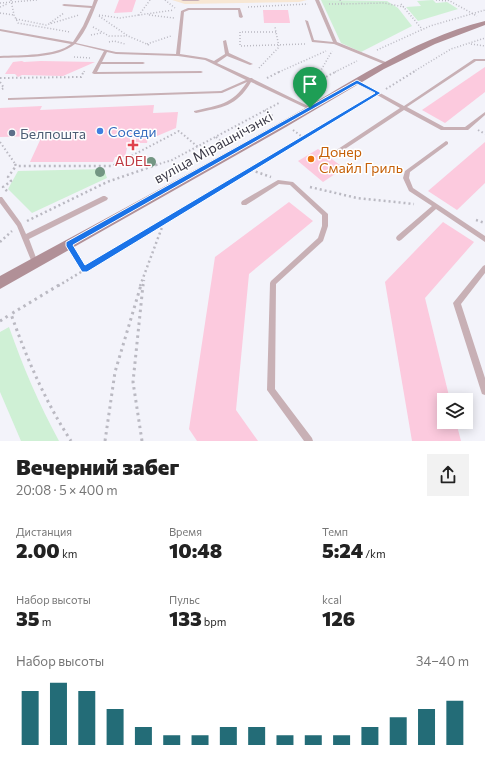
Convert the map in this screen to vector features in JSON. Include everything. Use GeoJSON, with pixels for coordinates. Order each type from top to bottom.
{"type":"FeatureCollection","features":[{"type":"Feature","properties":{"kind":"main road","name":"вуліца Мірашнічэнкі"},"geometry":{"type":"LineString","coordinates":[[0,283],[424,44],[485,22]]}},
{"type":"Feature","properties":{"kind":"lane"},"geometry":{"type":"LineString","coordinates":[[0,57],[62,51],[73,43],[81,34],[96,0]]}},
{"type":"Feature","properties":{"kind":"lane"},"geometry":{"type":"LineString","coordinates":[[183,0],[198,0]]}},
{"type":"Feature","properties":{"kind":"lane"},"geometry":{"type":"LineString","coordinates":[[317,0],[335,43]]}},
{"type":"Feature","properties":{"kind":"lane"},"geometry":{"type":"LineString","coordinates":[[64,5],[93,7]]}},
{"type":"Feature","properties":{"kind":"lane"},"geometry":{"type":"LineString","coordinates":[[178,55],[182,12],[188,9],[239,9],[241,17]]}},
{"type":"Feature","properties":{"kind":"lane"},"geometry":{"type":"LineString","coordinates":[[306,21],[313,41],[335,43],[387,64]]}},
{"type":"Feature","properties":{"kind":"lane"},"geometry":{"type":"LineString","coordinates":[[0,30],[73,43],[106,51],[198,57],[215,62],[310,108]]}},
{"type":"Feature","properties":{"kind":"lane"},"geometry":{"type":"LineString","coordinates":[[225,41],[227,54]]}},
{"type":"Feature","properties":{"kind":"lane"},"geometry":{"type":"LineString","coordinates":[[106,51],[94,73],[201,72]]}},
{"type":"Feature","properties":{"kind":"lane"},"geometry":{"type":"LineString","coordinates":[[215,62],[227,54]]}},
{"type":"Feature","properties":{"kind":"lane"},"geometry":{"type":"LineString","coordinates":[[227,54],[251,64]]}},
{"type":"Feature","properties":{"kind":"lane"},"geometry":{"type":"LineString","coordinates":[[337,152],[475,60],[485,60]]}},
{"type":"Feature","properties":{"kind":"lane"},"geometry":{"type":"LineString","coordinates":[[98,64],[143,63]]}},
{"type":"Feature","properties":{"kind":"lane"},"geometry":{"type":"LineString","coordinates":[[10,99],[222,92],[251,80]]}},
{"type":"Feature","properties":{"kind":"lane"},"geometry":{"type":"LineString","coordinates":[[196,112],[231,103],[244,92],[251,80]]}},
{"type":"Feature","properties":{"kind":"lane"},"geometry":{"type":"LineString","coordinates":[[357,82],[405,107],[436,126],[455,130],[466,129],[485,113]]}},
{"type":"Feature","properties":{"kind":"lane"},"geometry":{"type":"LineString","coordinates":[[446,143],[408,171],[406,178],[411,189],[485,239]]}},
{"type":"Feature","properties":{"kind":"lane"},"geometry":{"type":"LineString","coordinates":[[244,204],[278,182],[291,183],[325,214],[325,226],[321,239],[273,283],[271,390],[309,441]]}},
{"type":"Feature","properties":{"kind":"lane"},"geometry":{"type":"LineString","coordinates":[[25,238],[105,198]]}},
{"type":"Feature","properties":{"kind":"lane"},"geometry":{"type":"LineString","coordinates":[[0,199],[19,224],[35,263]]}},
{"type":"Feature","properties":{"kind":"lane"},"geometry":{"type":"LineString","coordinates":[[398,238],[436,206]]}},
{"type":"Feature","properties":{"kind":"lane"},"geometry":{"type":"LineString","coordinates":[[485,268],[457,303],[485,391]]}},
{"type":"Feature","properties":{"kind":"path"},"geometry":{"type":"LineString","coordinates":[[0,3],[37,0]]}},
{"type":"Feature","properties":{"kind":"path"},"geometry":{"type":"LineString","coordinates":[[138,15],[150,0]]}},
{"type":"Feature","properties":{"kind":"path"},"geometry":{"type":"LineString","coordinates":[[340,0],[342,4]]}},
{"type":"Feature","properties":{"kind":"path"},"geometry":{"type":"LineString","coordinates":[[436,0],[448,0],[471,13]]}},
{"type":"Feature","properties":{"kind":"path"},"geometry":{"type":"LineString","coordinates":[[0,7],[11,1]]}},
{"type":"Feature","properties":{"kind":"path"},"geometry":{"type":"LineString","coordinates":[[11,1],[15,19],[18,23],[81,34]]}},
{"type":"Feature","properties":{"kind":"path"},"geometry":{"type":"LineString","coordinates":[[325,4],[384,3],[404,7]]}},
{"type":"Feature","properties":{"kind":"path"},"geometry":{"type":"LineString","coordinates":[[239,9],[260,5],[315,4]]}},
{"type":"Feature","properties":{"kind":"path"},"geometry":{"type":"LineString","coordinates":[[401,4],[422,29]]}},
{"type":"Feature","properties":{"kind":"path"},"geometry":{"type":"LineString","coordinates":[[97,14],[120,18],[177,9],[182,12]]}},
{"type":"Feature","properties":{"kind":"path"},"geometry":{"type":"LineString","coordinates":[[97,14],[99,10]]}},
{"type":"Feature","properties":{"kind":"path"},"geometry":{"type":"LineString","coordinates":[[0,242],[19,224],[107,182],[172,160],[314,83],[422,29],[485,10]]}},
{"type":"Feature","properties":{"kind":"path"},"geometry":{"type":"LineString","coordinates":[[15,19],[46,25],[84,13]]}},
{"type":"Feature","properties":{"kind":"path"},"geometry":{"type":"LineString","coordinates":[[1,14],[14,15]]}},
{"type":"Feature","properties":{"kind":"path"},"geometry":{"type":"LineString","coordinates":[[97,14],[128,36],[151,46],[140,46]]}},
{"type":"Feature","properties":{"kind":"path"},"geometry":{"type":"LineString","coordinates":[[145,14],[176,18]]}},
{"type":"Feature","properties":{"kind":"path"},"geometry":{"type":"LineString","coordinates":[[87,36],[92,26],[105,36],[116,38],[128,36]]}},
{"type":"Feature","properties":{"kind":"path"},"geometry":{"type":"LineString","coordinates":[[258,70],[279,47],[275,27]]}},
{"type":"Feature","properties":{"kind":"path"},"geometry":{"type":"LineString","coordinates":[[276,32],[240,32],[240,46],[306,44]]}},
{"type":"Feature","properties":{"kind":"path"},"geometry":{"type":"LineString","coordinates":[[147,44],[175,35]]}},
{"type":"Feature","properties":{"kind":"path"},"geometry":{"type":"LineString","coordinates":[[0,321],[451,49],[485,38]]}},
{"type":"Feature","properties":{"kind":"path"},"geometry":{"type":"LineString","coordinates":[[108,42],[114,41],[127,44]]}},
{"type":"Feature","properties":{"kind":"path"},"geometry":{"type":"LineString","coordinates":[[468,44],[485,46]]}},
{"type":"Feature","properties":{"kind":"path"},"geometry":{"type":"LineString","coordinates":[[261,80],[335,47],[314,83]]}},
{"type":"Feature","properties":{"kind":"path"},"geometry":{"type":"LineString","coordinates":[[0,78],[81,77],[91,57],[74,57]]}},
{"type":"Feature","properties":{"kind":"path"},"geometry":{"type":"LineString","coordinates":[[0,82],[4,88],[0,90]]}},
{"type":"Feature","properties":{"kind":"path"},"geometry":{"type":"LineString","coordinates":[[16,166],[113,166],[179,131],[198,147]]}},
{"type":"Feature","properties":{"kind":"path"},"geometry":{"type":"LineString","coordinates":[[0,142],[16,166]]}},
{"type":"Feature","properties":{"kind":"path"},"geometry":{"type":"LineString","coordinates":[[8,193],[3,187],[10,181],[8,177],[16,166]]}},
{"type":"Feature","properties":{"kind":"path"},"geometry":{"type":"LineString","coordinates":[[291,183],[357,198],[436,206]]}},
{"type":"Feature","properties":{"kind":"path"},"geometry":{"type":"LineString","coordinates":[[471,218],[485,223]]}},
{"type":"Feature","properties":{"kind":"path"},"geometry":{"type":"LineString","coordinates":[[104,441],[115,372],[144,274],[164,222]]}},
{"type":"Feature","properties":{"kind":"path"},"geometry":{"type":"LineString","coordinates":[[69,244],[84,270]]}},
{"type":"Feature","properties":{"kind":"path"},"geometry":{"type":"LineString","coordinates":[[142,441],[133,382],[144,274]]}},
{"type":"Feature","properties":{"kind":"path"},"geometry":{"type":"LineString","coordinates":[[11,314],[31,371],[56,420],[71,441]]}},
{"type":"Feature","properties":{"kind":"shaded area"},"geometry":{"type":"Polygon","coordinates":[[[172,0],[307,0],[299,2],[185,4],[172,0]]]}},
{"type":"Feature","properties":{"kind":"green space"},"geometry":{"type":"Polygon","coordinates":[[[321,0],[387,1],[398,8],[412,26],[361,52],[341,43],[321,0]]]}},
{"type":"Feature","properties":{"kind":"green space"},"geometry":{"type":"Polygon","coordinates":[[[433,0],[436,3],[447,2],[458,9],[418,21],[406,7],[421,6],[417,1],[433,0]]]}},
{"type":"Feature","properties":{"kind":"green space"},"geometry":{"type":"Polygon","coordinates":[[[104,169],[107,178],[32,213],[8,189],[18,171],[104,169]]]}},
{"type":"Feature","properties":{"kind":"green space"},"geometry":{"type":"Polygon","coordinates":[[[9,327],[32,385],[59,441],[21,441],[0,392],[0,332],[9,327]]]}},
{"type":"Feature","properties":{"kind":"building"},"geometry":{"type":"Polygon","coordinates":[[[119,0],[136,0],[132,12],[114,13],[119,0]]]}},
{"type":"Feature","properties":{"kind":"building"},"geometry":{"type":"Polygon","coordinates":[[[263,10],[288,10],[290,23],[264,23],[263,10]]]}},
{"type":"Feature","properties":{"kind":"building"},"geometry":{"type":"Polygon","coordinates":[[[13,62],[95,62],[63,76],[22,75],[18,77],[15,74],[5,74],[13,62]]]}},
{"type":"Feature","properties":{"kind":"building"},"geometry":{"type":"Polygon","coordinates":[[[485,67],[485,92],[445,123],[422,110],[485,67]]]}},
{"type":"Feature","properties":{"kind":"building"},"geometry":{"type":"Polygon","coordinates":[[[154,105],[153,113],[178,112],[176,128],[157,136],[148,136],[147,143],[138,143],[137,148],[127,148],[125,157],[115,157],[113,162],[30,162],[42,136],[0,137],[0,108],[42,106],[40,110],[154,105]]]}},
{"type":"Feature","properties":{"kind":"building"},"geometry":{"type":"Polygon","coordinates":[[[485,142],[485,183],[457,210],[428,191],[485,142]]]}},
{"type":"Feature","properties":{"kind":"building"},"geometry":{"type":"Polygon","coordinates":[[[318,149],[344,168],[323,182],[298,161],[318,149]]]}},
{"type":"Feature","properties":{"kind":"building"},"geometry":{"type":"Polygon","coordinates":[[[289,202],[313,221],[249,274],[236,410],[258,441],[197,441],[189,429],[215,257],[289,202]]]}},
{"type":"Feature","properties":{"kind":"building"},"geometry":{"type":"Polygon","coordinates":[[[443,222],[474,242],[425,298],[448,393],[437,393],[437,429],[458,429],[461,441],[412,441],[385,282],[443,222]]]}},
{"type":"Feature","properties":{"kind":"place","name":"Соседи"},"geometry":{"type":"Point","coordinates":[100,131]}},
{"type":"Feature","properties":{"kind":"place","name":"Белпошта"},"geometry":{"type":"Point","coordinates":[12,133]}},
{"type":"Feature","properties":{"kind":"place","name":"ADEL"},"geometry":{"type":"Point","coordinates":[133,145]}},
{"type":"Feature","properties":{"kind":"place","name":"Донер Смайл Гриль"},"geometry":{"type":"Point","coordinates":[311,159]}},
{"type":"Feature","properties":{"kind":"route"},"geometry":{"type":"LineString","coordinates":[[357,82],[378,93],[84,270],[69,244],[310,108],[357,82]]}}]}
